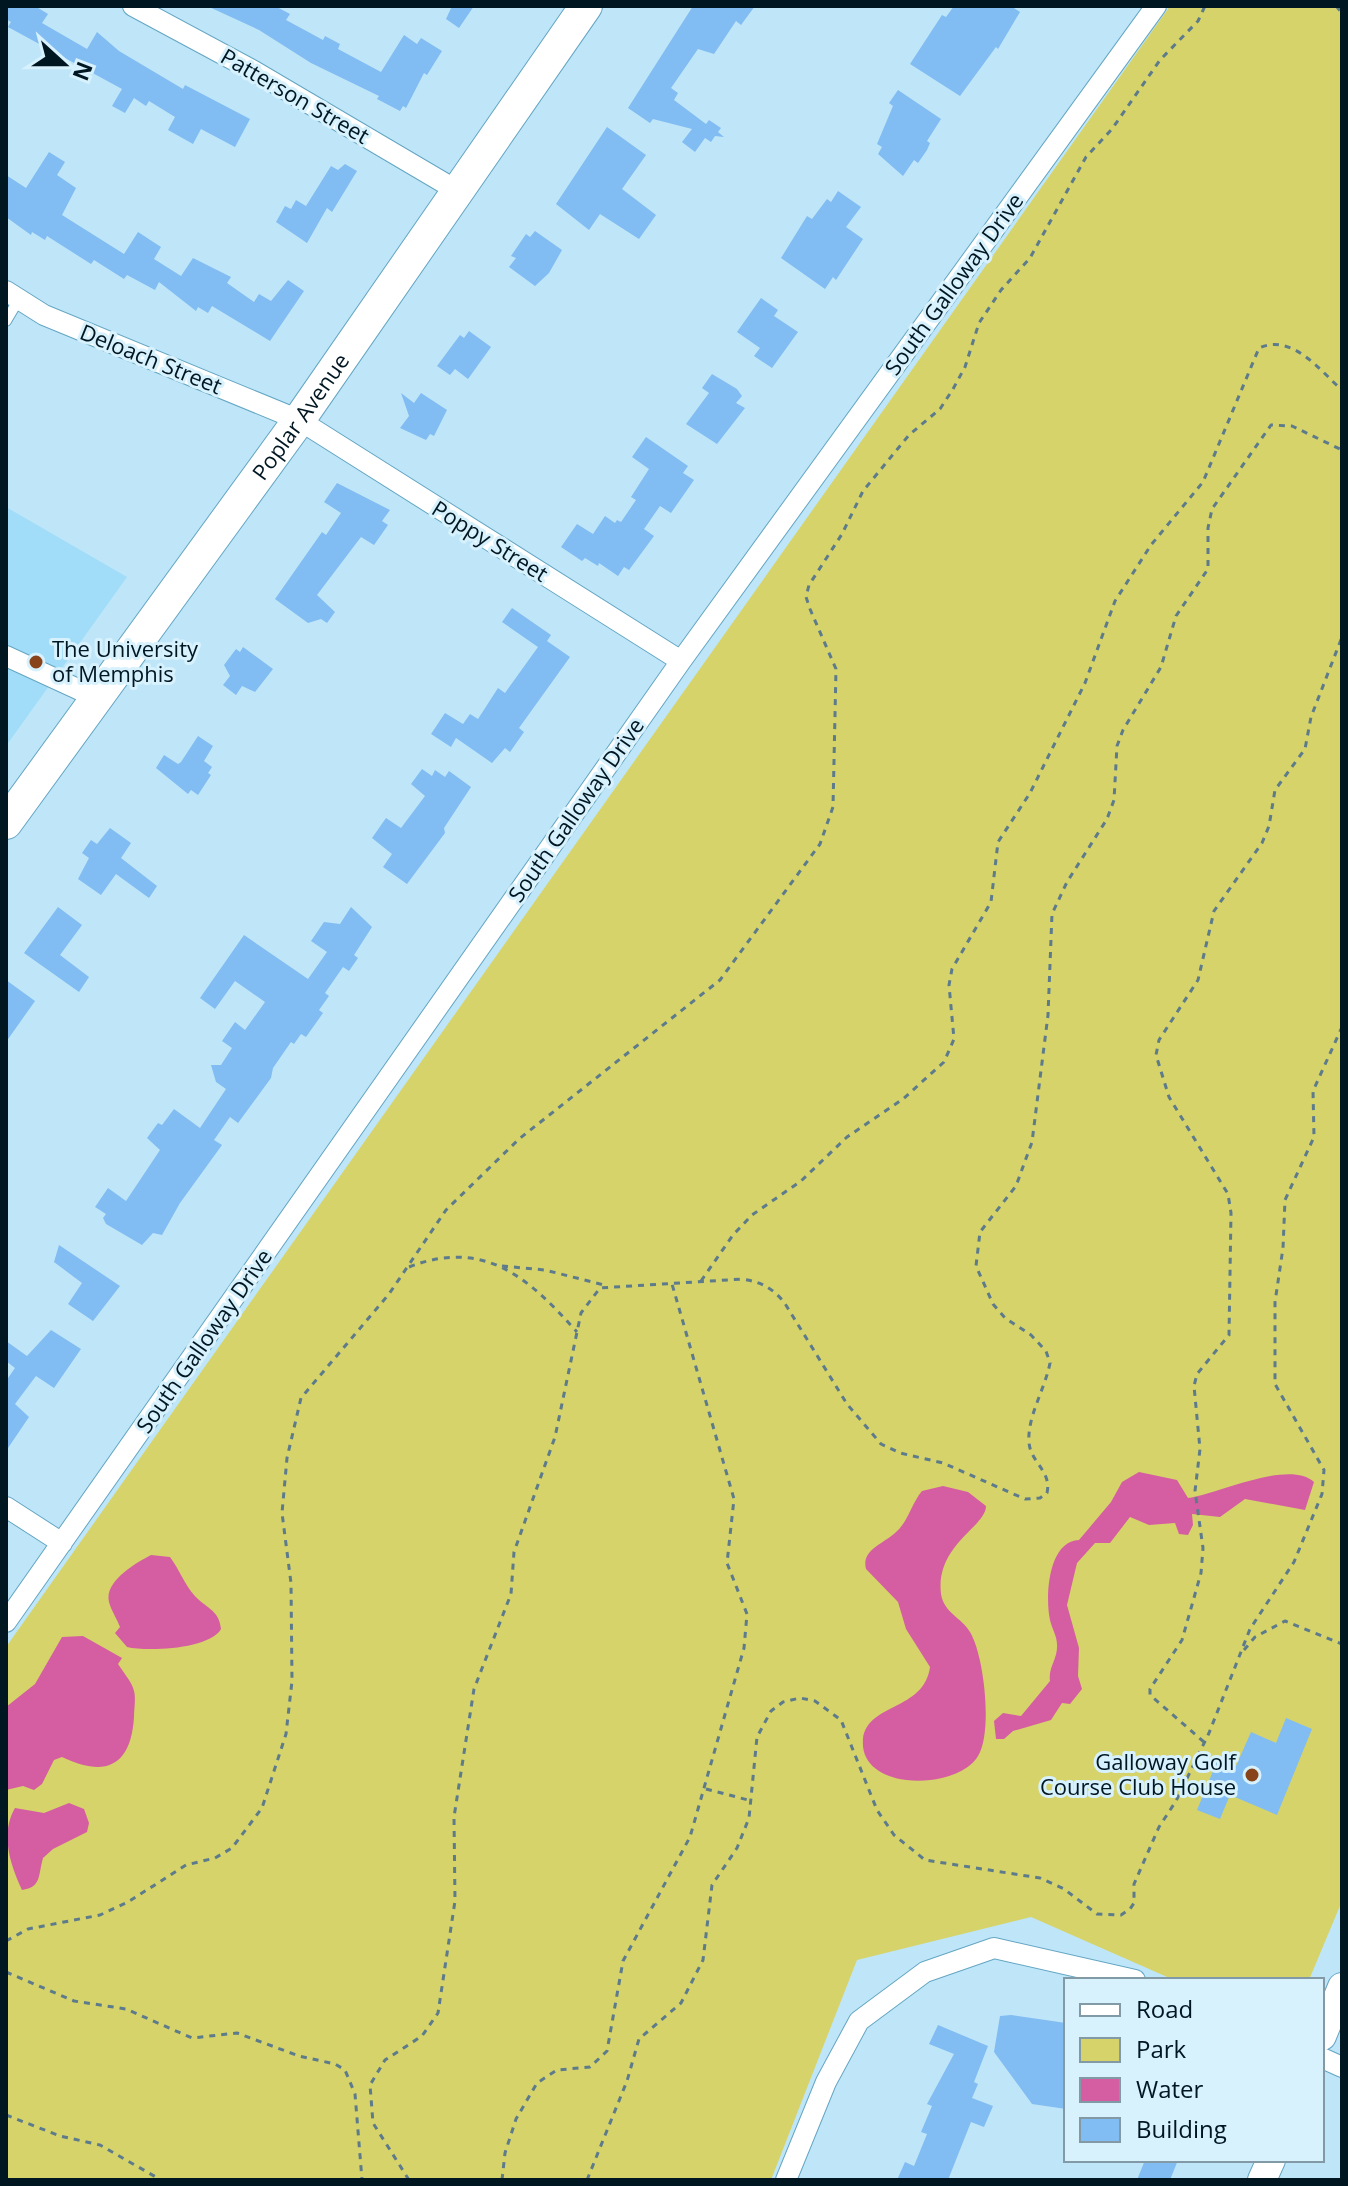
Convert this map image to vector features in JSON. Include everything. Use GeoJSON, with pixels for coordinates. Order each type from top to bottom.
{"type":"FeatureCollection","features":[{"type":"Feature","properties":{"kind":"main road","name":"Poplar Avenue"},"geometry":{"type":"LineString","coordinates":[[6,823],[299,420],[586,6]]}},
{"type":"Feature","properties":{"kind":"main road"},"geometry":{"type":"LineString","coordinates":[[1324,2031],[1342,1987]]}},
{"type":"Feature","properties":{"kind":"street","name":"Patterson Street"},"geometry":{"type":"LineString","coordinates":[[133,6],[254,71],[456,190]]}},
{"type":"Feature","properties":{"kind":"street","name":"South Galloway Drive"},"geometry":{"type":"LineString","coordinates":[[6,1622],[681,661],[1156,6]]}},
{"type":"Feature","properties":{"kind":"street","name":"Deloach Street"},"geometry":{"type":"LineString","coordinates":[[12,295],[44,315],[299,420]]}},
{"type":"Feature","properties":{"kind":"street","name":"Poppy Street"},"geometry":{"type":"LineString","coordinates":[[299,420],[681,661]]}},
{"type":"Feature","properties":{"kind":"street"},"geometry":{"type":"LineString","coordinates":[[6,656],[95,697]]}},
{"type":"Feature","properties":{"kind":"street"},"geometry":{"type":"LineString","coordinates":[[6,1507],[62,1543]]}},
{"type":"Feature","properties":{"kind":"street"},"geometry":{"type":"LineString","coordinates":[[786,2180],[826,2082],[859,2021],[925,1972],[994,1948],[1126,1978]]}},
{"type":"Feature","properties":{"kind":"lane"},"geometry":{"type":"LineString","coordinates":[[6,321],[12,295]]}},
{"type":"Feature","properties":{"kind":"path"},"geometry":{"type":"LineString","coordinates":[[6,1941],[28,1929],[100,1915],[128,1902],[186,1865],[215,1858],[232,1848],[262,1808],[286,1734],[292,1681],[291,1583],[282,1513],[294,1415],[301,1398],[408,1267],[446,1210],[519,1139],[720,980],[748,946],[820,844],[833,807],[836,669],[806,597],[809,585],[842,534],[863,491],[909,435],[940,409],[953,389],[965,367],[979,323],[1001,290],[1030,258],[1086,157],[1112,129],[1160,60],[1198,21],[1205,6]]}},
{"type":"Feature","properties":{"kind":"path"},"geometry":{"type":"LineString","coordinates":[[1336,6],[1342,13]]}},
{"type":"Feature","properties":{"kind":"path"},"geometry":{"type":"LineString","coordinates":[[701,1281],[733,1235],[752,1215],[801,1181],[847,1137],[903,1099],[944,1062],[954,1039],[949,985],[952,969],[991,902],[998,842],[1030,793],[1085,683],[1115,601],[1151,545],[1203,482],[1259,348],[1269,344],[1299,352],[1318,364],[1342,390]]}},
{"type":"Feature","properties":{"kind":"path"},"geometry":{"type":"LineString","coordinates":[[499,1266],[545,1270],[607,1287],[742,1279],[772,1289],[802,1328],[847,1404],[881,1444],[900,1453],[943,1463],[1025,1499],[1040,1498],[1047,1493],[1047,1477],[1028,1444],[1029,1429],[1050,1363],[1046,1351],[993,1304],[976,1266],[980,1232],[1016,1186],[1032,1142],[1048,1015],[1052,914],[1067,882],[1107,819],[1114,800],[1117,746],[1123,730],[1161,667],[1176,616],[1208,569],[1208,528],[1219,496],[1271,425],[1292,426],[1342,450]]}},
{"type":"Feature","properties":{"kind":"path"},"geometry":{"type":"LineString","coordinates":[[1204,1742],[1150,1695],[1150,1689],[1175,1654],[1193,1609],[1203,1548],[1195,1491],[1200,1449],[1194,1386],[1197,1374],[1229,1335],[1232,1302],[1231,1213],[1223,1185],[1169,1097],[1156,1055],[1159,1040],[1198,980],[1214,911],[1262,843],[1269,826],[1275,790],[1305,749],[1311,717],[1342,637]]}},
{"type":"Feature","properties":{"kind":"path"},"geometry":{"type":"LineString","coordinates":[[587,2180],[627,2081],[639,2039],[690,1990],[708,1941],[712,1885],[744,1835],[752,1801],[754,1757],[762,1722],[783,1702],[800,1698],[815,1701],[841,1720],[864,1783],[885,1823],[894,1835],[925,1860],[1040,1878],[1064,1889],[1097,1914],[1121,1915],[1134,1903],[1134,1884],[1159,1827],[1176,1801],[1204,1742],[1258,1615],[1294,1562],[1324,1480],[1318,1458],[1275,1384],[1275,1302],[1285,1200],[1314,1137],[1313,1091],[1342,1027]]}},
{"type":"Feature","properties":{"kind":"path"},"geometry":{"type":"LineString","coordinates":[[408,1267],[447,1255],[476,1257],[499,1266],[531,1289],[577,1332]]}},
{"type":"Feature","properties":{"kind":"path"},"geometry":{"type":"LineString","coordinates":[[502,2180],[505,2153],[516,2119],[537,2083],[557,2070],[590,2067],[607,2051],[628,1946],[659,1900],[685,1848],[706,1789],[744,1648],[747,1614],[727,1563],[734,1499],[672,1284]]}},
{"type":"Feature","properties":{"kind":"path"},"geometry":{"type":"LineString","coordinates":[[409,2180],[373,2123],[370,2085],[385,2060],[422,2036],[438,2013],[455,1901],[454,1817],[474,1689],[511,1594],[514,1552],[555,1437],[577,1332],[591,1295],[607,1287]]}},
{"type":"Feature","properties":{"kind":"path"},"geometry":{"type":"LineString","coordinates":[[1242,1653],[1255,1637],[1285,1621],[1342,1644]]}},
{"type":"Feature","properties":{"kind":"path"},"geometry":{"type":"LineString","coordinates":[[706,1789],[752,1801]]}},
{"type":"Feature","properties":{"kind":"path"},"geometry":{"type":"LineString","coordinates":[[6,1972],[74,2001],[126,2009],[192,2038],[237,2033],[299,2056],[335,2064],[345,2070],[355,2094],[362,2180]]}},
{"type":"Feature","properties":{"kind":"path"},"geometry":{"type":"LineString","coordinates":[[6,2115],[60,2136],[100,2145],[161,2180]]}},
{"type":"Feature","properties":{"kind":"shaded area","name":"The University of Memphis"},"geometry":{"type":"Polygon","coordinates":[[[6,507],[127,577],[6,746],[6,507]]]}},
{"type":"Feature","properties":{"kind":"green space"},"geometry":{"type":"Polygon","coordinates":[[[1170,6],[1342,6],[1342,1901],[1310,1978],[1169,1978],[1031,1917],[857,1960],[771,2180],[6,2180],[6,1647],[1170,6]]]}},
{"type":"Feature","properties":{"kind":"water"},"geometry":{"type":"Polygon","coordinates":[[[1139,1472],[1177,1480],[1188,1498],[1271,1476],[1303,1476],[1314,1482],[1305,1510],[1245,1499],[1220,1517],[1192,1514],[1193,1525],[1188,1535],[1179,1534],[1175,1523],[1149,1525],[1130,1517],[1110,1543],[1095,1543],[1077,1563],[1067,1605],[1079,1648],[1078,1676],[1082,1689],[1070,1704],[1062,1703],[1051,1720],[1013,1731],[1004,1739],[996,1739],[994,1721],[1003,1713],[1021,1716],[1050,1681],[1057,1650],[1048,1598],[1055,1560],[1069,1543],[1079,1540],[1111,1502],[1122,1482],[1139,1472]]]}},
{"type":"Feature","properties":{"kind":"water"},"geometry":{"type":"Polygon","coordinates":[[[943,1486],[968,1492],[986,1506],[978,1522],[953,1550],[941,1577],[941,1594],[946,1606],[970,1632],[975,1643],[983,1675],[985,1730],[978,1756],[967,1767],[950,1776],[911,1780],[892,1777],[876,1769],[866,1756],[863,1739],[874,1719],[918,1692],[926,1681],[930,1667],[906,1629],[898,1602],[866,1569],[865,1562],[874,1548],[900,1528],[922,1491],[943,1486]]]}},
{"type":"Feature","properties":{"kind":"water"},"geometry":{"type":"Polygon","coordinates":[[[151,1555],[170,1557],[191,1591],[220,1622],[221,1629],[215,1636],[192,1645],[149,1649],[127,1647],[115,1633],[120,1627],[109,1602],[111,1587],[122,1574],[151,1555]]]}},
{"type":"Feature","properties":{"kind":"water"},"geometry":{"type":"Polygon","coordinates":[[[83,1636],[122,1658],[118,1664],[135,1697],[128,1747],[122,1757],[103,1766],[91,1766],[62,1757],[54,1760],[42,1784],[34,1790],[23,1786],[6,1790],[6,1707],[35,1684],[62,1637],[83,1636]]]}},
{"type":"Feature","properties":{"kind":"water"},"geometry":{"type":"Polygon","coordinates":[[[69,1803],[84,1809],[89,1823],[87,1832],[53,1849],[43,1858],[36,1883],[22,1890],[7,1839],[15,1808],[44,1813],[69,1803]]]}},
{"type":"Feature","properties":{"kind":"building"},"geometry":{"type":"Polygon","coordinates":[[[6,6],[35,6],[48,14],[42,23],[87,49],[97,32],[119,51],[183,89],[185,85],[250,119],[235,147],[201,129],[193,144],[168,130],[175,117],[149,101],[146,106],[134,98],[125,113],[112,106],[122,89],[8,27],[11,22],[6,19],[6,6]]]}},
{"type":"Feature","properties":{"kind":"building"},"geometry":{"type":"Polygon","coordinates":[[[207,6],[275,6],[290,14],[286,20],[323,40],[325,36],[340,44],[338,49],[381,72],[404,35],[417,44],[421,38],[442,51],[427,75],[424,73],[406,108],[403,106],[400,111],[377,99],[379,96],[311,63],[259,30],[207,6]]]}},
{"type":"Feature","properties":{"kind":"building"},"geometry":{"type":"Polygon","coordinates":[[[452,6],[474,6],[459,28],[446,19],[452,6]]]}},
{"type":"Feature","properties":{"kind":"building"},"geometry":{"type":"Polygon","coordinates":[[[693,6],[755,6],[741,25],[736,21],[714,54],[698,49],[671,88],[678,93],[674,100],[706,124],[709,120],[721,128],[718,132],[724,137],[715,136],[711,142],[705,138],[695,152],[682,142],[692,129],[653,119],[650,123],[628,108],[693,6]]]}},
{"type":"Feature","properties":{"kind":"building"},"geometry":{"type":"Polygon","coordinates":[[[954,6],[1011,6],[1020,12],[998,49],[996,47],[960,96],[910,64],[942,15],[946,17],[954,6]]]}},
{"type":"Feature","properties":{"kind":"building"},"geometry":{"type":"Polygon","coordinates":[[[898,90],[941,119],[927,141],[930,143],[927,150],[918,163],[914,160],[903,176],[878,154],[882,147],[877,144],[893,106],[889,103],[898,90]]]}},
{"type":"Feature","properties":{"kind":"building"},"geometry":{"type":"Polygon","coordinates":[[[607,127],[646,155],[622,189],[656,215],[639,239],[600,214],[589,230],[556,204],[607,127]]]}},
{"type":"Feature","properties":{"kind":"building"},"geometry":{"type":"Polygon","coordinates":[[[49,152],[65,162],[57,175],[76,188],[62,215],[124,254],[138,232],[161,247],[154,259],[181,276],[193,258],[231,277],[227,283],[254,302],[259,294],[271,301],[288,280],[304,291],[270,341],[212,306],[208,313],[198,307],[196,311],[159,282],[155,290],[127,275],[124,279],[94,260],[91,264],[47,236],[45,240],[32,232],[31,235],[6,217],[6,175],[26,188],[49,152]]]}},
{"type":"Feature","properties":{"kind":"building"},"geometry":{"type":"Polygon","coordinates":[[[345,164],[357,171],[332,212],[327,208],[307,243],[276,222],[285,206],[291,209],[296,200],[306,206],[331,166],[338,170],[345,164]]]}},
{"type":"Feature","properties":{"kind":"building"},"geometry":{"type":"Polygon","coordinates":[[[838,191],[861,207],[846,227],[863,239],[836,280],[833,277],[825,289],[781,258],[807,216],[812,219],[827,199],[831,202],[838,191]]]}},
{"type":"Feature","properties":{"kind":"building"},"geometry":{"type":"Polygon","coordinates":[[[535,231],[562,250],[549,273],[535,286],[509,267],[516,258],[511,256],[526,234],[530,237],[535,231]]]}},
{"type":"Feature","properties":{"kind":"building"},"geometry":{"type":"Polygon","coordinates":[[[761,298],[778,310],[774,316],[798,332],[772,368],[754,356],[760,348],[737,332],[761,298]]]}},
{"type":"Feature","properties":{"kind":"building"},"geometry":{"type":"Polygon","coordinates":[[[469,331],[491,347],[468,379],[455,369],[450,375],[437,366],[460,335],[464,338],[469,331]]]}},
{"type":"Feature","properties":{"kind":"building"},"geometry":{"type":"Polygon","coordinates":[[[712,374],[737,389],[742,396],[736,403],[745,408],[717,444],[686,424],[709,393],[702,388],[712,374]]]}},
{"type":"Feature","properties":{"kind":"building"},"geometry":{"type":"Polygon","coordinates":[[[401,393],[414,403],[421,393],[447,410],[434,436],[430,434],[426,440],[400,428],[409,416],[401,393]]]}},
{"type":"Feature","properties":{"kind":"building"},"geometry":{"type":"Polygon","coordinates":[[[646,437],[688,466],[683,473],[694,480],[671,513],[660,506],[644,529],[654,536],[629,570],[624,567],[618,576],[599,563],[598,566],[585,558],[582,561],[561,547],[577,524],[593,534],[605,516],[615,523],[617,520],[621,522],[636,500],[631,497],[649,469],[632,457],[646,437]]]}},
{"type":"Feature","properties":{"kind":"building"},"geometry":{"type":"Polygon","coordinates":[[[337,483],[390,510],[382,521],[388,525],[374,545],[361,537],[317,595],[335,612],[327,623],[321,619],[308,623],[275,599],[322,532],[326,535],[341,513],[324,502],[337,483]]]}},
{"type":"Feature","properties":{"kind":"building"},"geometry":{"type":"Polygon","coordinates":[[[512,608],[551,635],[547,641],[570,657],[519,728],[524,732],[510,752],[505,748],[492,763],[456,738],[451,747],[431,734],[445,713],[463,724],[470,714],[478,719],[498,688],[505,693],[538,647],[502,622],[512,608]]]}},
{"type":"Feature","properties":{"kind":"building"},"geometry":{"type":"Polygon","coordinates":[[[243,647],[273,669],[255,692],[242,686],[236,695],[223,685],[230,676],[224,665],[236,649],[240,652],[243,647]]]}},
{"type":"Feature","properties":{"kind":"building"},"geometry":{"type":"Polygon","coordinates":[[[198,736],[213,746],[204,761],[212,767],[208,773],[211,775],[198,795],[191,790],[188,794],[156,768],[164,755],[178,764],[181,762],[198,736]]]}},
{"type":"Feature","properties":{"kind":"building"},"geometry":{"type":"Polygon","coordinates":[[[422,769],[432,776],[435,770],[445,777],[449,771],[471,787],[444,828],[445,833],[407,884],[383,867],[392,854],[372,838],[386,818],[401,828],[425,796],[411,784],[422,769]]]}},
{"type":"Feature","properties":{"kind":"building"},"geometry":{"type":"Polygon","coordinates":[[[110,828],[131,843],[121,858],[157,886],[149,898],[116,874],[101,895],[78,879],[89,858],[82,853],[91,840],[97,844],[110,828]]]}},
{"type":"Feature","properties":{"kind":"building"},"geometry":{"type":"Polygon","coordinates":[[[58,907],[82,925],[60,955],[89,977],[79,992],[24,953],[58,907]]]}},
{"type":"Feature","properties":{"kind":"building"},"geometry":{"type":"Polygon","coordinates":[[[351,907],[372,927],[354,955],[358,958],[349,971],[343,967],[325,993],[329,996],[319,1010],[323,1013],[306,1037],[301,1034],[294,1044],[291,1042],[273,1068],[271,1078],[238,1123],[230,1117],[214,1140],[222,1145],[180,1203],[162,1235],[153,1233],[142,1245],[106,1224],[103,1218],[106,1214],[95,1207],[108,1188],[126,1201],[160,1150],[147,1138],[158,1123],[162,1125],[174,1109],[200,1128],[226,1089],[216,1082],[211,1065],[221,1065],[232,1048],[222,1041],[235,1022],[245,1030],[265,1002],[235,981],[215,1009],[200,998],[244,935],[308,979],[327,952],[311,941],[324,922],[340,924],[351,907]]]}},
{"type":"Feature","properties":{"kind":"building"},"geometry":{"type":"Polygon","coordinates":[[[6,980],[35,1001],[6,1042],[6,980]]]}},
{"type":"Feature","properties":{"kind":"building"},"geometry":{"type":"Polygon","coordinates":[[[59,1245],[120,1286],[93,1321],[68,1304],[82,1283],[54,1262],[59,1245]]]}},
{"type":"Feature","properties":{"kind":"building"},"geometry":{"type":"Polygon","coordinates":[[[51,1330],[81,1349],[54,1388],[36,1376],[15,1404],[29,1417],[6,1451],[6,1381],[15,1368],[6,1361],[6,1341],[27,1356],[51,1330]]]}},
{"type":"Feature","properties":{"kind":"building","name":"Galloway Golf Course Club House"},"geometry":{"type":"Polygon","coordinates":[[[1286,1718],[1312,1729],[1277,1815],[1230,1795],[1220,1819],[1197,1810],[1218,1759],[1236,1766],[1251,1732],[1276,1743],[1286,1718]]]}},
{"type":"Feature","properties":{"kind":"building"},"geometry":{"type":"Polygon","coordinates":[[[1000,2016],[1064,2023],[1064,2109],[1032,2104],[994,2052],[1000,2016]]]}},
{"type":"Feature","properties":{"kind":"building"},"geometry":{"type":"Polygon","coordinates":[[[938,2025],[988,2046],[974,2082],[978,2084],[972,2098],[993,2106],[984,2127],[971,2122],[948,2180],[897,2180],[905,2162],[914,2166],[927,2134],[921,2132],[932,2106],[927,2104],[954,2054],[929,2044],[938,2025]]]}},
{"type":"Feature","properties":{"kind":"building"},"geometry":{"type":"Polygon","coordinates":[[[1144,2162],[1177,2162],[1170,2180],[1137,2180],[1144,2162]]]}},
{"type":"Feature","properties":{"kind":"place","name":"The University of Memphis"},"geometry":{"type":"Point","coordinates":[36,662]}},
{"type":"Feature","properties":{"kind":"place","name":"Galloway Golf Course Club House"},"geometry":{"type":"Point","coordinates":[1252,1775]}}]}
